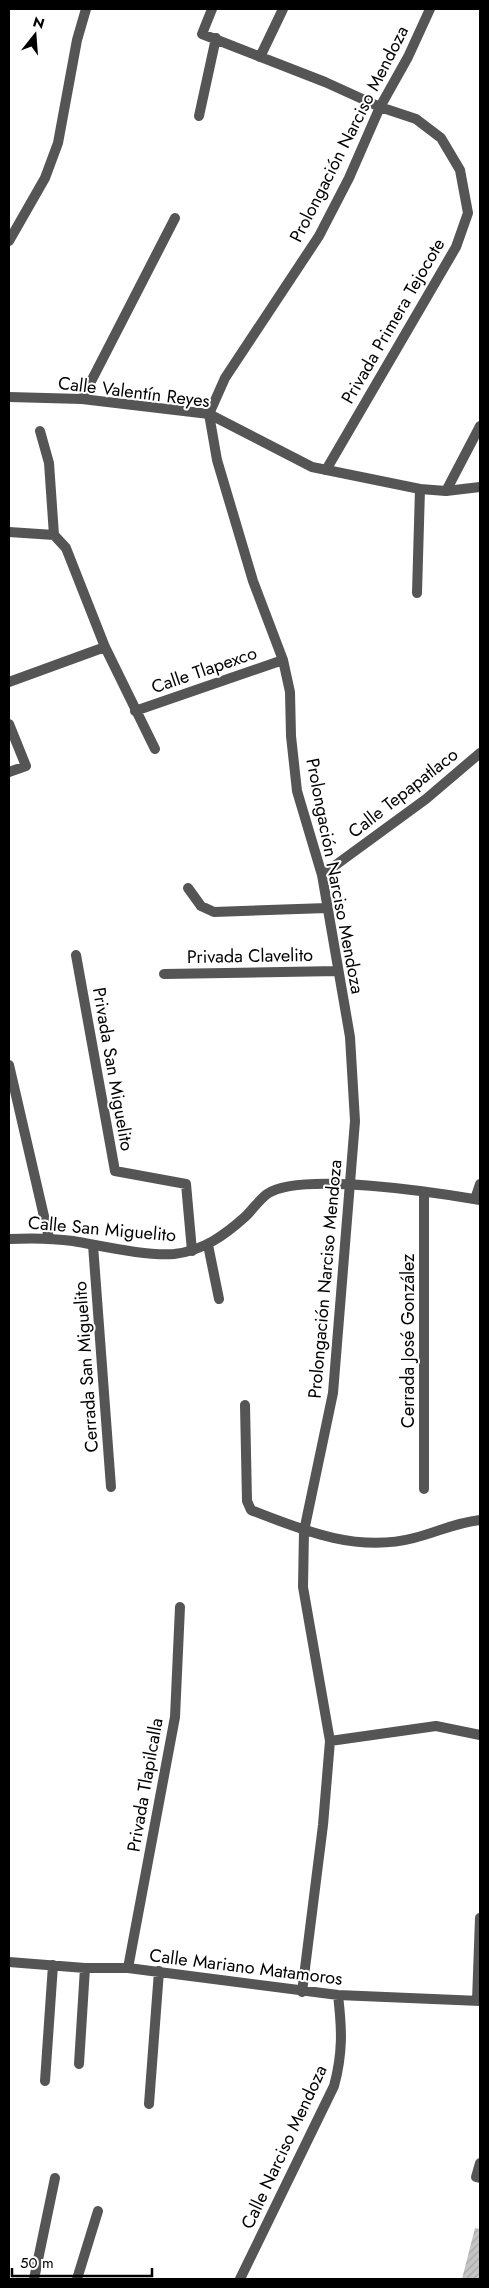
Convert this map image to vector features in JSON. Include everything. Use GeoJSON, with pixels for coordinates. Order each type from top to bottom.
{"type":"FeatureCollection","features":[{"type":"Feature","properties":{"kind":"street"},"geometry":{"type":"LineString","coordinates":[[9,241],[45,178],[58,143],[77,40],[86,9]]}},
{"type":"Feature","properties":{"kind":"street"},"geometry":{"type":"LineString","coordinates":[[200,116],[216,38],[202,34],[212,9]]}},
{"type":"Feature","properties":{"kind":"street"},"geometry":{"type":"LineString","coordinates":[[260,57],[283,9]]}},
{"type":"Feature","properties":{"kind":"street","name":"Prolongación Narciso Mendoza"},"geometry":{"type":"LineString","coordinates":[[302,1992],[323,1825],[330,1741],[303,1588],[304,1531],[333,1393],[355,1121],[350,1037],[322,875],[297,791],[290,692],[283,660],[250,572],[217,460],[209,414],[225,378],[319,236],[349,178],[380,107],[408,57],[430,9]]}},
{"type":"Feature","properties":{"kind":"street","name":"Privada Primera Tejocote"},"geometry":{"type":"LineString","coordinates":[[216,38],[325,82],[380,107],[416,119],[442,138],[460,170],[468,213],[456,247],[326,470]]}},
{"type":"Feature","properties":{"kind":"street"},"geometry":{"type":"LineString","coordinates":[[82,399],[175,218]]}},
{"type":"Feature","properties":{"kind":"street","name":"Calle Valentín Reyes"},"geometry":{"type":"LineString","coordinates":[[9,397],[82,399],[209,414],[312,467],[420,488],[446,491],[480,487]]}},
{"type":"Feature","properties":{"kind":"street"},"geometry":{"type":"LineString","coordinates":[[446,491],[480,426]]}},
{"type":"Feature","properties":{"kind":"street"},"geometry":{"type":"LineString","coordinates":[[40,431],[49,463],[54,535],[66,548],[105,647],[155,749]]}},
{"type":"Feature","properties":{"kind":"street"},"geometry":{"type":"LineString","coordinates":[[417,593],[420,488]]}},
{"type":"Feature","properties":{"kind":"street"},"geometry":{"type":"LineString","coordinates":[[9,532],[54,535]]}},
{"type":"Feature","properties":{"kind":"street"},"geometry":{"type":"LineString","coordinates":[[9,682],[105,647]]}},
{"type":"Feature","properties":{"kind":"street","name":"Calle Tlapexco"},"geometry":{"type":"LineString","coordinates":[[135,711],[283,660]]}},
{"type":"Feature","properties":{"kind":"street"},"geometry":{"type":"LineString","coordinates":[[9,724],[26,766],[9,772]]}},
{"type":"Feature","properties":{"kind":"street","name":"Calle Tepapatlaco"},"geometry":{"type":"LineString","coordinates":[[322,875],[426,799],[480,753]]}},
{"type":"Feature","properties":{"kind":"street"},"geometry":{"type":"LineString","coordinates":[[188,888],[201,906],[214,912],[327,908]]}},
{"type":"Feature","properties":{"kind":"street","name":"Privada San Miguelito"},"geometry":{"type":"LineString","coordinates":[[76,954],[115,1171],[186,1184],[192,1251]]}},
{"type":"Feature","properties":{"kind":"street","name":"Privada Clavelito"},"geometry":{"type":"LineString","coordinates":[[164,974],[338,971]]}},
{"type":"Feature","properties":{"kind":"street"},"geometry":{"type":"LineString","coordinates":[[9,1065],[49,1238]]}},
{"type":"Feature","properties":{"kind":"street","name":"Calle San Miguelito"},"geometry":{"type":"LineString","coordinates":[[9,1239],[49,1238],[173,1254],[192,1251],[208,1246],[246,1216],[268,1194],[283,1188],[304,1184],[350,1184],[478,1200]]}},
{"type":"Feature","properties":{"kind":"street"},"geometry":{"type":"LineString","coordinates":[[478,1200],[480,1184]]}},
{"type":"Feature","properties":{"kind":"street","name":"Cerrada José González"},"geometry":{"type":"LineString","coordinates":[[424,1193],[424,1489]]}},
{"type":"Feature","properties":{"kind":"street","name":"Cerrada San Miguelito"},"geometry":{"type":"LineString","coordinates":[[93,1245],[111,1487]]}},
{"type":"Feature","properties":{"kind":"street"},"geometry":{"type":"LineString","coordinates":[[208,1246],[218,1299]]}},
{"type":"Feature","properties":{"kind":"street"},"geometry":{"type":"LineString","coordinates":[[245,1405],[247,1501],[251,1510],[304,1531],[362,1544],[413,1539],[448,1526],[480,1520]]}},
{"type":"Feature","properties":{"kind":"street","name":"Privada Tlapilcalla"},"geometry":{"type":"LineString","coordinates":[[128,1968],[175,1717],[180,1607]]}},
{"type":"Feature","properties":{"kind":"street"},"geometry":{"type":"LineString","coordinates":[[330,1741],[436,1726],[480,1735]]}},
{"type":"Feature","properties":{"kind":"street"},"geometry":{"type":"LineString","coordinates":[[479,2001],[480,1918]]}},
{"type":"Feature","properties":{"kind":"street","name":"Calle Mariano Matamoros"},"geometry":{"type":"LineString","coordinates":[[9,1962],[86,1968],[128,1968],[302,1992],[338,1995],[479,2001]]}},
{"type":"Feature","properties":{"kind":"street"},"geometry":{"type":"LineString","coordinates":[[45,2081],[53,1965]]}},
{"type":"Feature","properties":{"kind":"street"},"geometry":{"type":"LineString","coordinates":[[79,2064],[86,1968]]}},
{"type":"Feature","properties":{"kind":"street"},"geometry":{"type":"LineString","coordinates":[[149,2104],[159,1972]]}},
{"type":"Feature","properties":{"kind":"street","name":"Calle Narciso Mendoza"},"geometry":{"type":"LineString","coordinates":[[240,2279],[334,2086],[341,2062],[342,2038],[338,1995]]}},
{"type":"Feature","properties":{"kind":"street"},"geometry":{"type":"LineString","coordinates":[[480,2163],[476,2177],[480,2178]]}},
{"type":"Feature","properties":{"kind":"street"},"geometry":{"type":"LineString","coordinates":[[34,2279],[55,2178]]}},
{"type":"Feature","properties":{"kind":"street"},"geometry":{"type":"LineString","coordinates":[[77,2279],[98,2211]]}},
{"type":"Feature","properties":{"kind":"building"},"geometry":{"type":"Polygon","coordinates":[[[475,2228],[480,2229],[480,2279],[462,2279],[475,2228]]]}}]}
